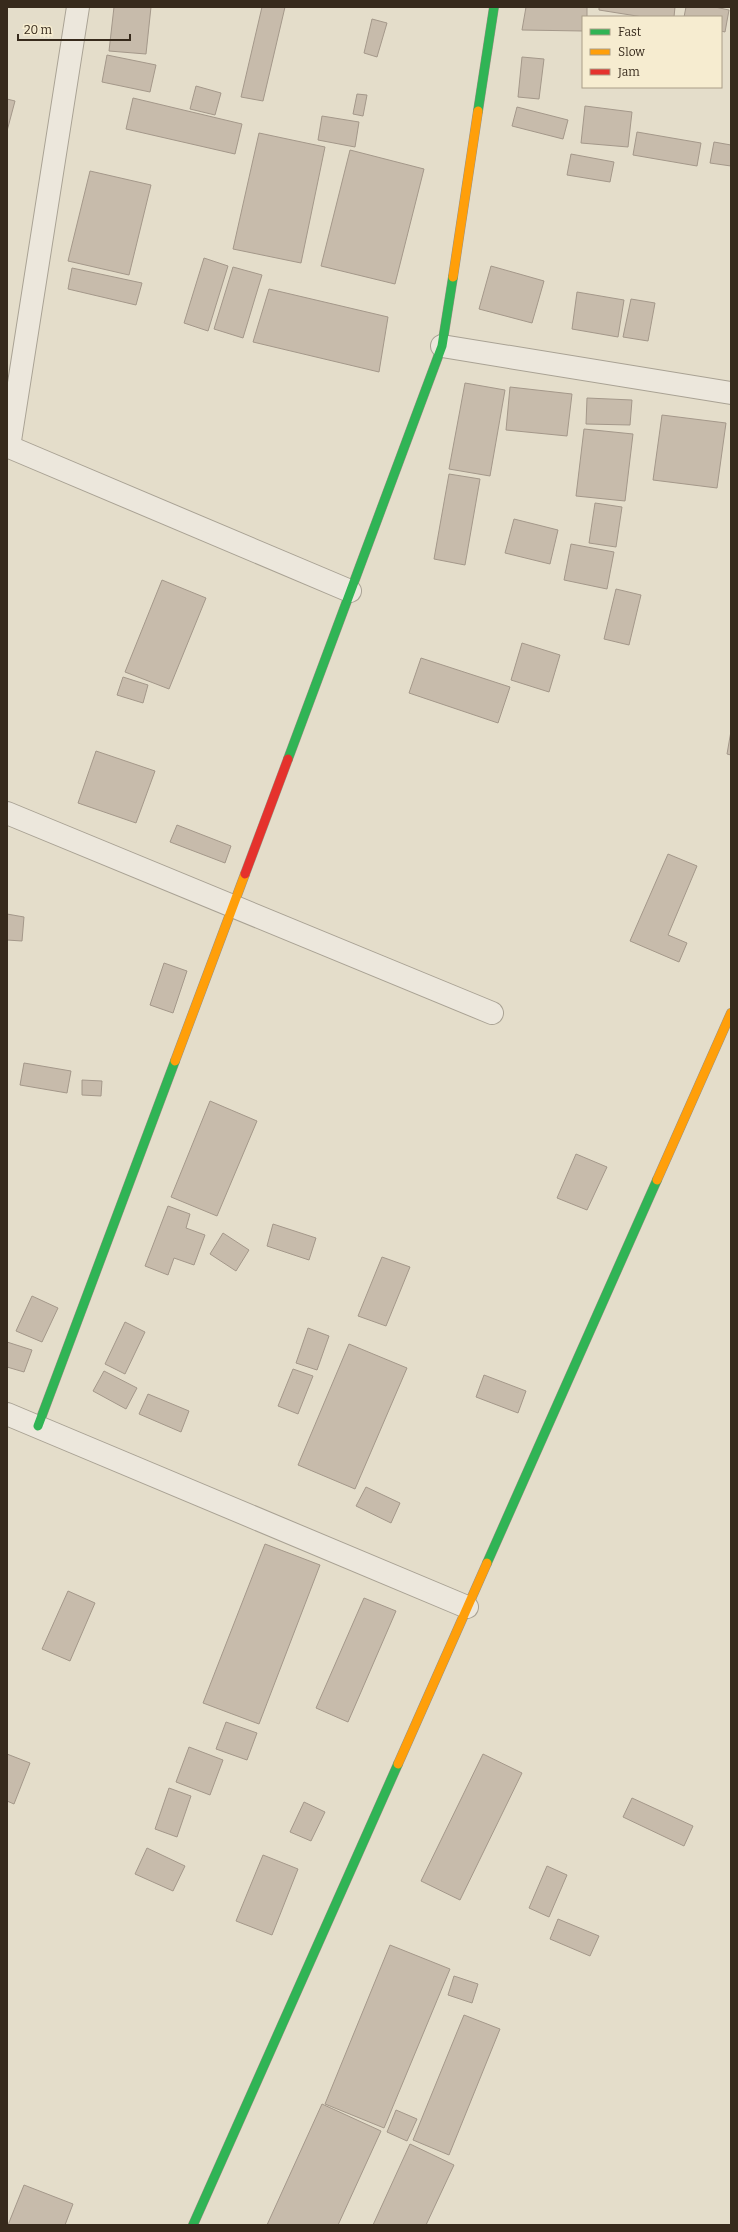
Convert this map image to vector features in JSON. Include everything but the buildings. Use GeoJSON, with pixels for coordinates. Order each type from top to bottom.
{"type":"FeatureCollection","features":[{"type":"Feature","properties":{"kind":"street"},"geometry":{"type":"LineString","coordinates":[[78,7],[8,447],[350,591]]}},
{"type":"Feature","properties":{"kind":"street"},"geometry":{"type":"LineString","coordinates":[[38,1426],[442,346],[494,7]]}},
{"type":"Feature","properties":{"kind":"street"},"geometry":{"type":"LineString","coordinates":[[442,346],[731,393]]}},
{"type":"Feature","properties":{"kind":"street"},"geometry":{"type":"LineString","coordinates":[[7,813],[492,1013]]}},
{"type":"Feature","properties":{"kind":"street"},"geometry":{"type":"LineString","coordinates":[[193,2225],[731,1013]]}},
{"type":"Feature","properties":{"kind":"street"},"geometry":{"type":"LineString","coordinates":[[7,1414],[467,1607]]}},
{"type":"Feature","properties":{"kind":"traffic: fast"},"geometry":{"type":"LineString","coordinates":[[478,111],[494,7]]}},
{"type":"Feature","properties":{"kind":"traffic: fast"},"geometry":{"type":"LineString","coordinates":[[288,759],[442,346],[453,277]]}},
{"type":"Feature","properties":{"kind":"traffic: fast"},"geometry":{"type":"LineString","coordinates":[[38,1426],[175,1061]]}},
{"type":"Feature","properties":{"kind":"traffic: fast"},"geometry":{"type":"LineString","coordinates":[[487,1563],[657,1180]]}},
{"type":"Feature","properties":{"kind":"traffic: fast"},"geometry":{"type":"LineString","coordinates":[[193,2225],[398,1764]]}},
{"type":"Feature","properties":{"kind":"traffic: slow"},"geometry":{"type":"LineString","coordinates":[[453,277],[478,111]]}},
{"type":"Feature","properties":{"kind":"traffic: slow"},"geometry":{"type":"LineString","coordinates":[[175,1061],[245,874]]}},
{"type":"Feature","properties":{"kind":"traffic: slow"},"geometry":{"type":"LineString","coordinates":[[657,1180],[731,1013]]}},
{"type":"Feature","properties":{"kind":"traffic: slow"},"geometry":{"type":"LineString","coordinates":[[398,1764],[487,1563]]}},
{"type":"Feature","properties":{"kind":"traffic: jam"},"geometry":{"type":"LineString","coordinates":[[245,874],[288,759]]}}]}
